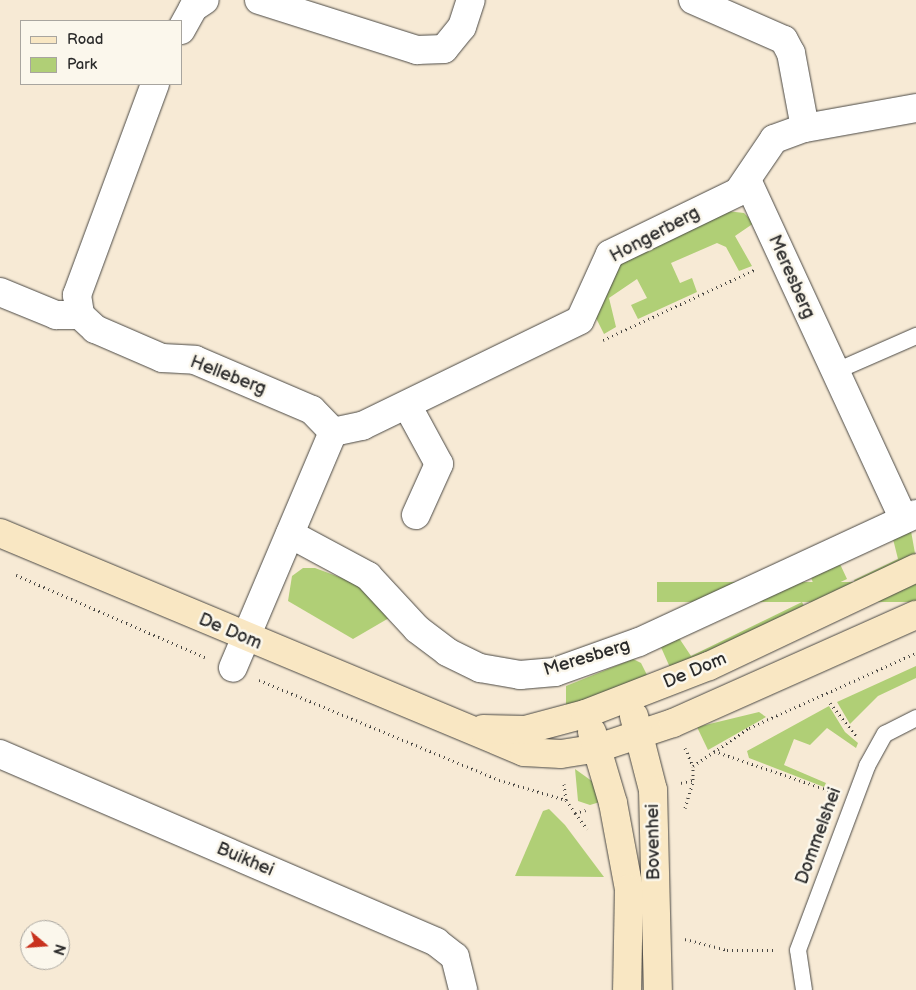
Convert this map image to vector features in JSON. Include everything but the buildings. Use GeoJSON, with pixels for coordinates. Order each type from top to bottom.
{"type":"FeatureCollection","features":[{"type":"Feature","properties":{"kind":"street"},"geometry":{"type":"LineString","coordinates":[[182,28],[193,8],[205,0]]}},
{"type":"Feature","properties":{"kind":"street"},"geometry":{"type":"LineString","coordinates":[[259,0],[417,50],[444,49],[462,27],[471,0]]}},
{"type":"Feature","properties":{"kind":"street"},"geometry":{"type":"LineString","coordinates":[[693,0],[784,40],[791,53],[806,128]]}},
{"type":"Feature","properties":{"kind":"street"},"geometry":{"type":"LineString","coordinates":[[0,292],[56,315],[80,315],[76,295],[155,85]]}},
{"type":"Feature","properties":{"kind":"street","name":"Hongerberg"},"geometry":{"type":"LineString","coordinates":[[580,320],[610,254],[738,192],[748,182],[765,147],[806,128],[916,108]]}},
{"type":"Feature","properties":{"kind":"street","name":"Meresberg"},"geometry":{"type":"LineString","coordinates":[[290,534],[368,576],[418,629],[446,652],[480,668],[520,676],[555,672],[638,642],[910,516],[834,372],[748,182]]}},
{"type":"Feature","properties":{"kind":"street","name":"Helleberg"},"geometry":{"type":"LineString","coordinates":[[80,315],[95,329],[162,358],[195,360],[312,410],[333,432]]}},
{"type":"Feature","properties":{"kind":"street"},"geometry":{"type":"LineString","coordinates":[[233,668],[333,432],[362,426],[580,320]]}},
{"type":"Feature","properties":{"kind":"street"},"geometry":{"type":"LineString","coordinates":[[407,405],[438,464],[416,515]]}},
{"type":"Feature","properties":{"kind":"street","name":"De Dom"},"geometry":{"type":"LineString","coordinates":[[0,533],[461,728],[524,752],[561,754],[598,748],[673,723],[916,615]]}},
{"type":"Feature","properties":{"kind":"street","name":"De Dom"},"geometry":{"type":"LineString","coordinates":[[461,728],[525,730],[585,714],[709,666],[916,568]]}},
{"type":"Feature","properties":{"kind":"street","name":"Bovenhei"},"geometry":{"type":"LineString","coordinates":[[628,698],[640,733],[653,790],[658,990]]}},
{"type":"Feature","properties":{"kind":"street","name":"Bovenhei"},"geometry":{"type":"LineString","coordinates":[[585,714],[598,748],[613,803],[629,889],[627,990]]}},
{"type":"Feature","properties":{"kind":"street","name":"Buikhei"},"geometry":{"type":"LineString","coordinates":[[0,754],[436,942],[455,957],[463,990]]}},
{"type":"Feature","properties":{"kind":"lane"},"geometry":{"type":"LineString","coordinates":[[834,372],[916,336]]}},
{"type":"Feature","properties":{"kind":"lane","name":"Dommelshei"},"geometry":{"type":"LineString","coordinates":[[804,990],[798,950],[854,799],[885,734],[916,718]]}},
{"type":"Feature","properties":{"kind":"path"},"geometry":{"type":"LineString","coordinates":[[580,320],[592,345],[782,257]]}},
{"type":"Feature","properties":{"kind":"path"},"geometry":{"type":"LineString","coordinates":[[9,572],[499,780],[566,800],[575,813],[613,803]]}},
{"type":"Feature","properties":{"kind":"path"},"geometry":{"type":"LineString","coordinates":[[653,790],[693,780],[693,766],[749,728],[916,653]]}},
{"type":"Feature","properties":{"kind":"path"},"geometry":{"type":"LineString","coordinates":[[714,751],[854,799]]}},
{"type":"Feature","properties":{"kind":"path"},"geometry":{"type":"LineString","coordinates":[[658,932],[727,950],[798,950]]}},
{"type":"Feature","properties":{"kind":"green space"},"geometry":{"type":"Polygon","coordinates":[[[727,211],[744,213],[754,223],[735,236],[752,266],[739,271],[726,247],[717,243],[671,263],[680,283],[692,278],[697,292],[638,319],[631,305],[647,298],[637,279],[609,298],[616,327],[604,334],[596,318],[614,266],[727,211]]]}},
{"type":"Feature","properties":{"kind":"green space"},"geometry":{"type":"Polygon","coordinates":[[[911,531],[916,559],[856,585],[854,580],[898,559],[893,539],[911,531]]]}},
{"type":"Feature","properties":{"kind":"green space"},"geometry":{"type":"Polygon","coordinates":[[[840,564],[847,579],[817,593],[810,575],[840,564]]]}},
{"type":"Feature","properties":{"kind":"green space"},"geometry":{"type":"Polygon","coordinates":[[[303,568],[315,568],[358,584],[389,618],[353,639],[288,601],[292,576],[303,568]]]}},
{"type":"Feature","properties":{"kind":"green space"},"geometry":{"type":"Polygon","coordinates":[[[657,582],[916,582],[916,602],[657,602],[657,582]]]}},
{"type":"Feature","properties":{"kind":"green space"},"geometry":{"type":"Polygon","coordinates":[[[802,602],[805,608],[672,672],[660,645],[679,638],[691,656],[802,602]]]}},
{"type":"Feature","properties":{"kind":"green space"},"geometry":{"type":"Polygon","coordinates":[[[633,659],[641,663],[651,683],[566,711],[566,686],[633,659]]]}},
{"type":"Feature","properties":{"kind":"green space"},"geometry":{"type":"Polygon","coordinates":[[[916,666],[916,678],[878,696],[850,724],[837,702],[916,666]]]}},
{"type":"Feature","properties":{"kind":"green space"},"geometry":{"type":"Polygon","coordinates":[[[829,706],[845,732],[858,743],[856,748],[827,728],[810,745],[794,739],[784,765],[826,783],[824,787],[749,758],[747,751],[829,706]]]}},
{"type":"Feature","properties":{"kind":"green space"},"geometry":{"type":"Polygon","coordinates":[[[759,712],[766,717],[708,750],[697,727],[759,712]]]}},
{"type":"Feature","properties":{"kind":"green space"},"geometry":{"type":"Polygon","coordinates":[[[575,769],[596,784],[603,801],[590,805],[578,801],[575,769]]]}},
{"type":"Feature","properties":{"kind":"green space"},"geometry":{"type":"Polygon","coordinates":[[[549,809],[565,825],[604,877],[515,876],[543,811],[549,809]]]}}]}
